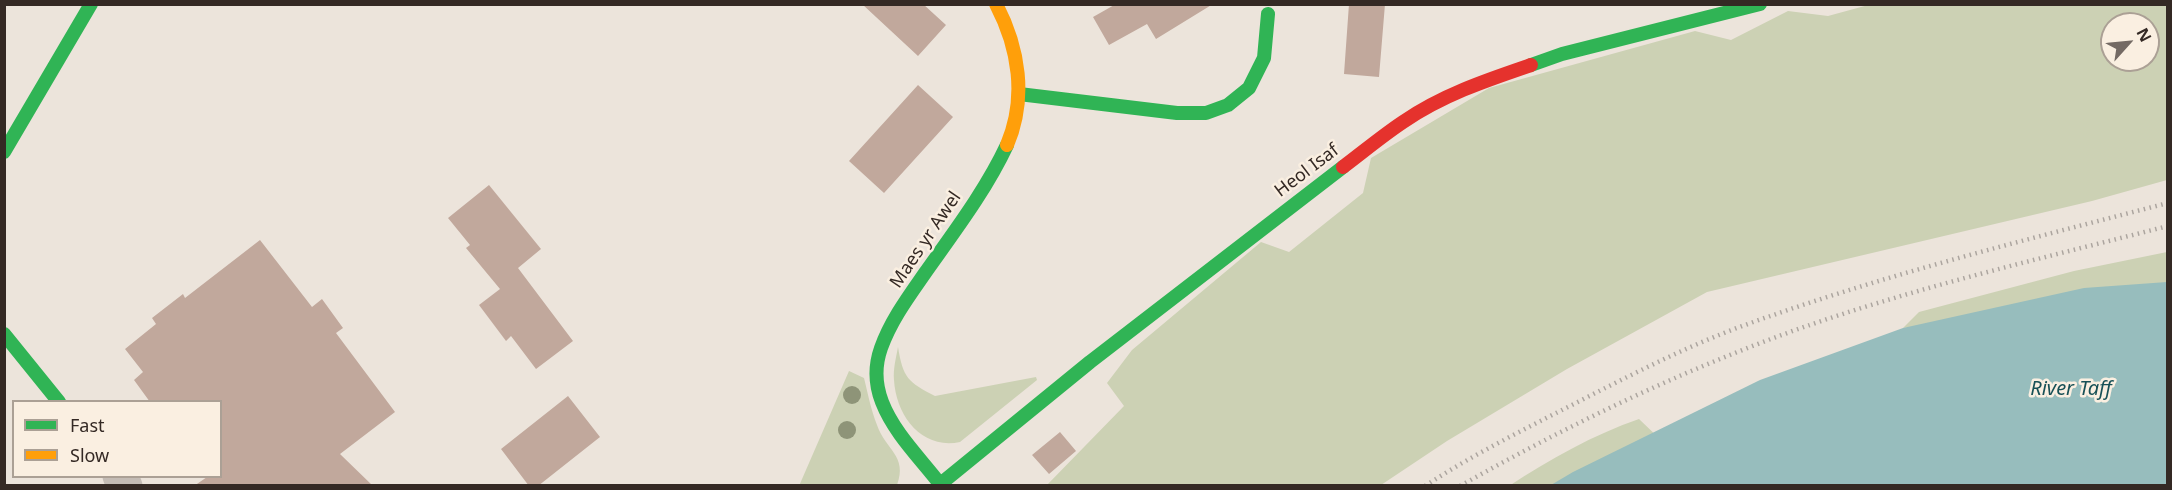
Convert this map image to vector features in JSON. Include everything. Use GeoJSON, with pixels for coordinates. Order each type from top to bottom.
{"type":"FeatureCollection","features":[{"type":"Feature","properties":{"kind":"street"},"geometry":{"type":"LineString","coordinates":[[4,152],[91,4]]}},
{"type":"Feature","properties":{"kind":"street","name":"Maes yr Awel"},"geometry":{"type":"LineString","coordinates":[[939,485],[886,411],[878,388],[878,366],[884,340],[895,316],[960,224],[994,170],[1012,132],[1019,94],[1018,59],[1004,18],[996,4]]}},
{"type":"Feature","properties":{"kind":"street","name":"Heol Isaf"},"geometry":{"type":"LineString","coordinates":[[939,485],[1090,362],[1404,121],[1473,85],[1562,54],[1760,4]]}},
{"type":"Feature","properties":{"kind":"street"},"geometry":{"type":"LineString","coordinates":[[1019,94],[1177,113],[1206,113],[1228,105],[1249,88],[1264,58],[1268,14]]}},
{"type":"Feature","properties":{"kind":"street"},"geometry":{"type":"LineString","coordinates":[[4,334],[57,400]]}},
{"type":"Feature","properties":{"kind":"green space"},"geometry":{"type":"Polygon","coordinates":[[[1872,4],[2167,5],[2167,180],[2092,201],[1707,292],[1567,369],[1447,441],[1381,485],[1046,486],[1124,406],[1107,383],[1132,350],[1261,242],[1289,252],[1363,193],[1371,158],[1489,88],[1695,31],[1731,40],[1788,11],[1828,16],[1872,4]]]}},
{"type":"Feature","properties":{"kind":"green space"},"geometry":{"type":"Polygon","coordinates":[[[2167,252],[2167,305],[1903,328],[1919,312],[2074,271],[2167,252]]]}},
{"type":"Feature","properties":{"kind":"green space"},"geometry":{"type":"Polygon","coordinates":[[[898,347],[902,366],[908,378],[935,396],[1036,377],[1037,380],[960,442],[934,441],[914,428],[900,406],[894,376],[898,347]]]}},
{"type":"Feature","properties":{"kind":"green space"},"geometry":{"type":"Polygon","coordinates":[[[849,371],[864,378],[877,425],[898,460],[900,475],[897,485],[799,486],[849,371]]]}},
{"type":"Feature","properties":{"kind":"green space"},"geometry":{"type":"Polygon","coordinates":[[[1639,419],[1663,442],[1627,485],[1509,486],[1572,448],[1639,419]]]}},
{"type":"Feature","properties":{"kind":"water","name":"River Taff"},"geometry":{"type":"Polygon","coordinates":[[[2167,282],[2167,485],[1551,485],[1760,380],[1903,328],[2084,288],[2167,282]]]}},
{"type":"Feature","properties":{"kind":"building"},"geometry":{"type":"Polygon","coordinates":[[[862,4],[923,4],[946,25],[918,56],[862,4]]]}},
{"type":"Feature","properties":{"kind":"building"},"geometry":{"type":"Polygon","coordinates":[[[1116,4],[1213,4],[1156,39],[1147,24],[1109,45],[1093,17],[1116,4]]]}},
{"type":"Feature","properties":{"kind":"building"},"geometry":{"type":"Polygon","coordinates":[[[1349,4],[1385,4],[1379,77],[1344,74],[1349,4]]]}},
{"type":"Feature","properties":{"kind":"building"},"geometry":{"type":"Polygon","coordinates":[[[918,85],[953,117],[884,193],[849,161],[918,85]]]}},
{"type":"Feature","properties":{"kind":"building"},"geometry":{"type":"Polygon","coordinates":[[[489,185],[541,249],[518,268],[573,341],[536,369],[511,336],[506,341],[479,305],[500,289],[466,248],[470,245],[448,218],[489,185]]]}},
{"type":"Feature","properties":{"kind":"building"},"geometry":{"type":"Polygon","coordinates":[[[260,240],[312,307],[322,299],[343,328],[336,333],[395,412],[340,454],[373,486],[194,486],[206,478],[222,478],[222,400],[149,400],[134,380],[143,372],[125,349],[156,324],[152,318],[183,294],[185,298],[260,240]]]}},
{"type":"Feature","properties":{"kind":"building"},"geometry":{"type":"Polygon","coordinates":[[[568,396],[600,437],[538,486],[529,486],[501,449],[568,396]]]}},
{"type":"Feature","properties":{"kind":"building"},"geometry":{"type":"Polygon","coordinates":[[[1060,432],[1076,451],[1049,474],[1032,455],[1060,432]]]}},
{"type":"Feature","properties":{"kind":"railway"},"geometry":{"type":"LineString","coordinates":[[1425,486],[1493,446],[1608,386],[1745,325],[1902,274],[2168,203]]}},
{"type":"Feature","properties":{"kind":"railway"},"geometry":{"type":"LineString","coordinates":[[1460,486],[1531,447],[1639,394],[1801,328],[1957,280],[2168,226]]}},
{"type":"Feature","properties":{"kind":"traffic: fast"},"geometry":{"type":"LineString","coordinates":[[4,152],[91,4]]}},
{"type":"Feature","properties":{"kind":"traffic: fast"},"geometry":{"type":"LineString","coordinates":[[1531,65],[1562,54],[1760,4]]}},
{"type":"Feature","properties":{"kind":"traffic: fast"},"geometry":{"type":"LineString","coordinates":[[1019,94],[1177,113],[1206,113],[1228,105],[1249,88],[1264,58],[1268,14]]}},
{"type":"Feature","properties":{"kind":"traffic: fast"},"geometry":{"type":"LineString","coordinates":[[940,484],[900,435],[887,413],[878,388],[878,361],[881,348],[895,318],[979,194],[1007,145]]}},
{"type":"Feature","properties":{"kind":"traffic: fast"},"geometry":{"type":"LineString","coordinates":[[938,486],[1090,362],[1343,167]]}},
{"type":"Feature","properties":{"kind":"traffic: fast"},"geometry":{"type":"LineString","coordinates":[[4,334],[57,400]]}},
{"type":"Feature","properties":{"kind":"traffic: slow"},"geometry":{"type":"LineString","coordinates":[[996,4],[1010,38],[1018,73],[1017,109],[1007,145]]}},
{"type":"Feature","properties":{"kind":"traffic: jam"},"geometry":{"type":"LineString","coordinates":[[1343,167],[1418,112],[1449,96],[1531,65]]}}]}
